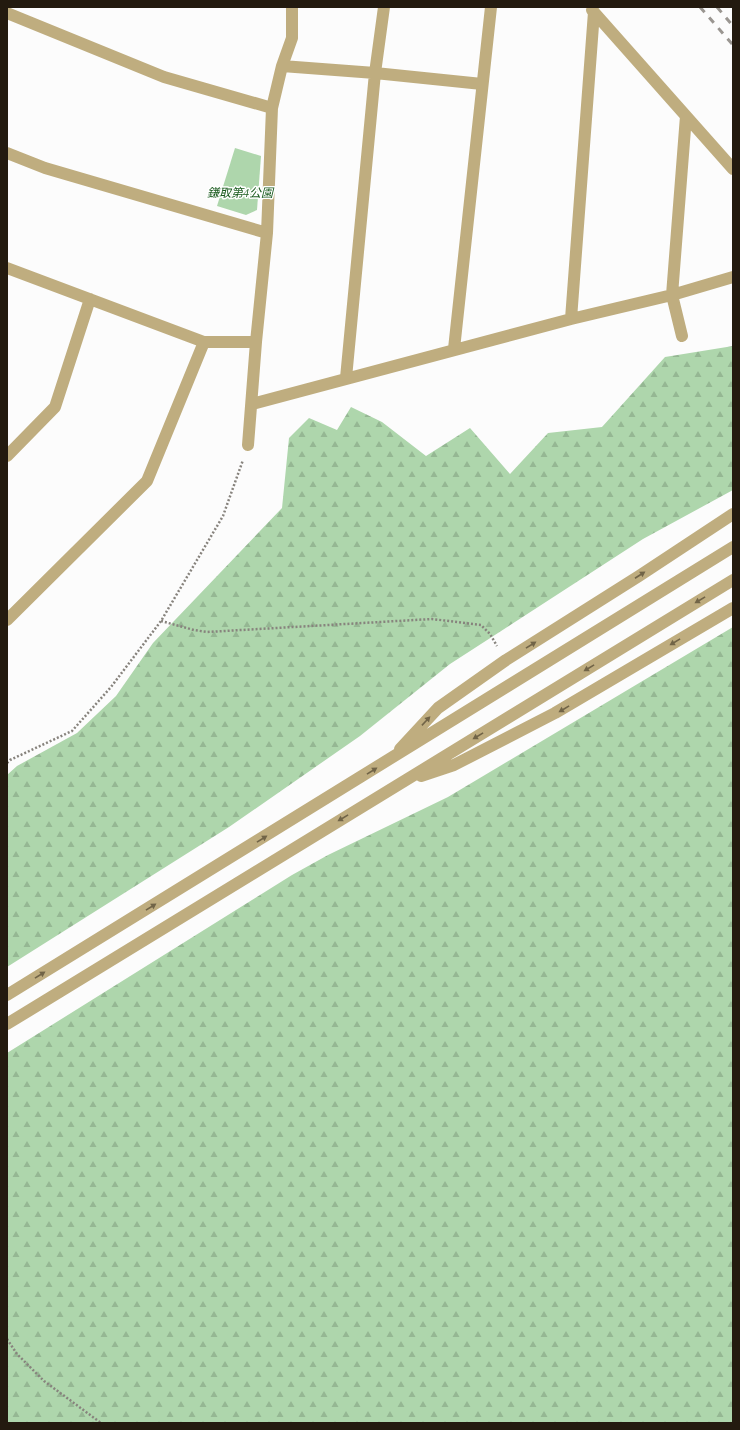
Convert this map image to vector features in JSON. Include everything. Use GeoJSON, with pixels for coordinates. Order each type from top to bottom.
{"type":"FeatureCollection","features":[{"type":"Feature","properties":{"kind":"street"},"geometry":{"type":"LineString","coordinates":[[248,445],[267,232],[272,108],[282,66],[292,38],[292,7]]}},
{"type":"Feature","properties":{"kind":"street"},"geometry":{"type":"LineString","coordinates":[[346,378],[375,73],[384,7]]}},
{"type":"Feature","properties":{"kind":"street"},"geometry":{"type":"LineString","coordinates":[[454,349],[491,7]]}},
{"type":"Feature","properties":{"kind":"street"},"geometry":{"type":"LineString","coordinates":[[592,10],[733,169]]}},
{"type":"Feature","properties":{"kind":"street"},"geometry":{"type":"LineString","coordinates":[[571,319],[592,10]]}},
{"type":"Feature","properties":{"kind":"street"},"geometry":{"type":"LineString","coordinates":[[7,13],[164,77],[272,108]]}},
{"type":"Feature","properties":{"kind":"street"},"geometry":{"type":"LineString","coordinates":[[282,66],[375,73],[482,84]]}},
{"type":"Feature","properties":{"kind":"street"},"geometry":{"type":"LineString","coordinates":[[682,336],[672,295],[686,116]]}},
{"type":"Feature","properties":{"kind":"street"},"geometry":{"type":"LineString","coordinates":[[7,153],[46,168],[267,232]]}},
{"type":"Feature","properties":{"kind":"street"},"geometry":{"type":"LineString","coordinates":[[7,268],[204,342],[256,342]]}},
{"type":"Feature","properties":{"kind":"street"},"geometry":{"type":"LineString","coordinates":[[252,404],[454,349],[672,295],[733,277]]}},
{"type":"Feature","properties":{"kind":"street"},"geometry":{"type":"LineString","coordinates":[[7,456],[54,407],[90,299]]}},
{"type":"Feature","properties":{"kind":"street"},"geometry":{"type":"LineString","coordinates":[[7,620],[147,481],[204,342]]}},
{"type":"Feature","properties":{"kind":"street"},"geometry":{"type":"LineString","coordinates":[[390,760],[438,708],[506,660],[639,576],[733,514]]}},
{"type":"Feature","properties":{"kind":"street"},"geometry":{"type":"LineString","coordinates":[[7,995],[733,547]]}},
{"type":"Feature","properties":{"kind":"street"},"geometry":{"type":"LineString","coordinates":[[7,1024],[733,580]]}},
{"type":"Feature","properties":{"kind":"street"},"geometry":{"type":"LineString","coordinates":[[402,783],[454,765],[556,714],[733,608]]}},
{"type":"Feature","properties":{"kind":"path"},"geometry":{"type":"LineString","coordinates":[[7,763],[10,760],[72,731],[111,687],[161,621],[223,516],[248,445]]}},
{"type":"Feature","properties":{"kind":"path"},"geometry":{"type":"LineString","coordinates":[[161,621],[207,632],[432,619],[468,622],[481,625],[490,634],[506,660]]}},
{"type":"Feature","properties":{"kind":"path"},"geometry":{"type":"LineString","coordinates":[[7,1339],[17,1354],[44,1381],[101,1423]]}},
{"type":"Feature","properties":{"kind":"green space","name":"鎌取第4公園"},"geometry":{"type":"Polygon","coordinates":[[[235,148],[261,156],[257,210],[246,215],[217,206],[235,148]]]}},
{"type":"Feature","properties":{"kind":"green space"},"geometry":{"type":"Polygon","coordinates":[[[733,346],[733,490],[643,539],[450,664],[360,736],[229,827],[7,967],[7,775],[17,766],[77,733],[116,696],[153,643],[282,508],[289,438],[309,418],[337,430],[351,407],[382,422],[426,456],[470,428],[510,474],[548,433],[602,427],[665,357],[733,346]]]}},
{"type":"Feature","properties":{"kind":"green space"},"geometry":{"type":"Polygon","coordinates":[[[733,627],[733,1423],[7,1423],[7,1053],[292,875],[328,855],[448,797],[733,627]]]}},
{"type":"Feature","properties":{"kind":"railway"},"geometry":{"type":"LineString","coordinates":[[700,7],[733,45]]}},
{"type":"Feature","properties":{"kind":"railway"},"geometry":{"type":"LineString","coordinates":[[717,7],[733,26]]}}]}
